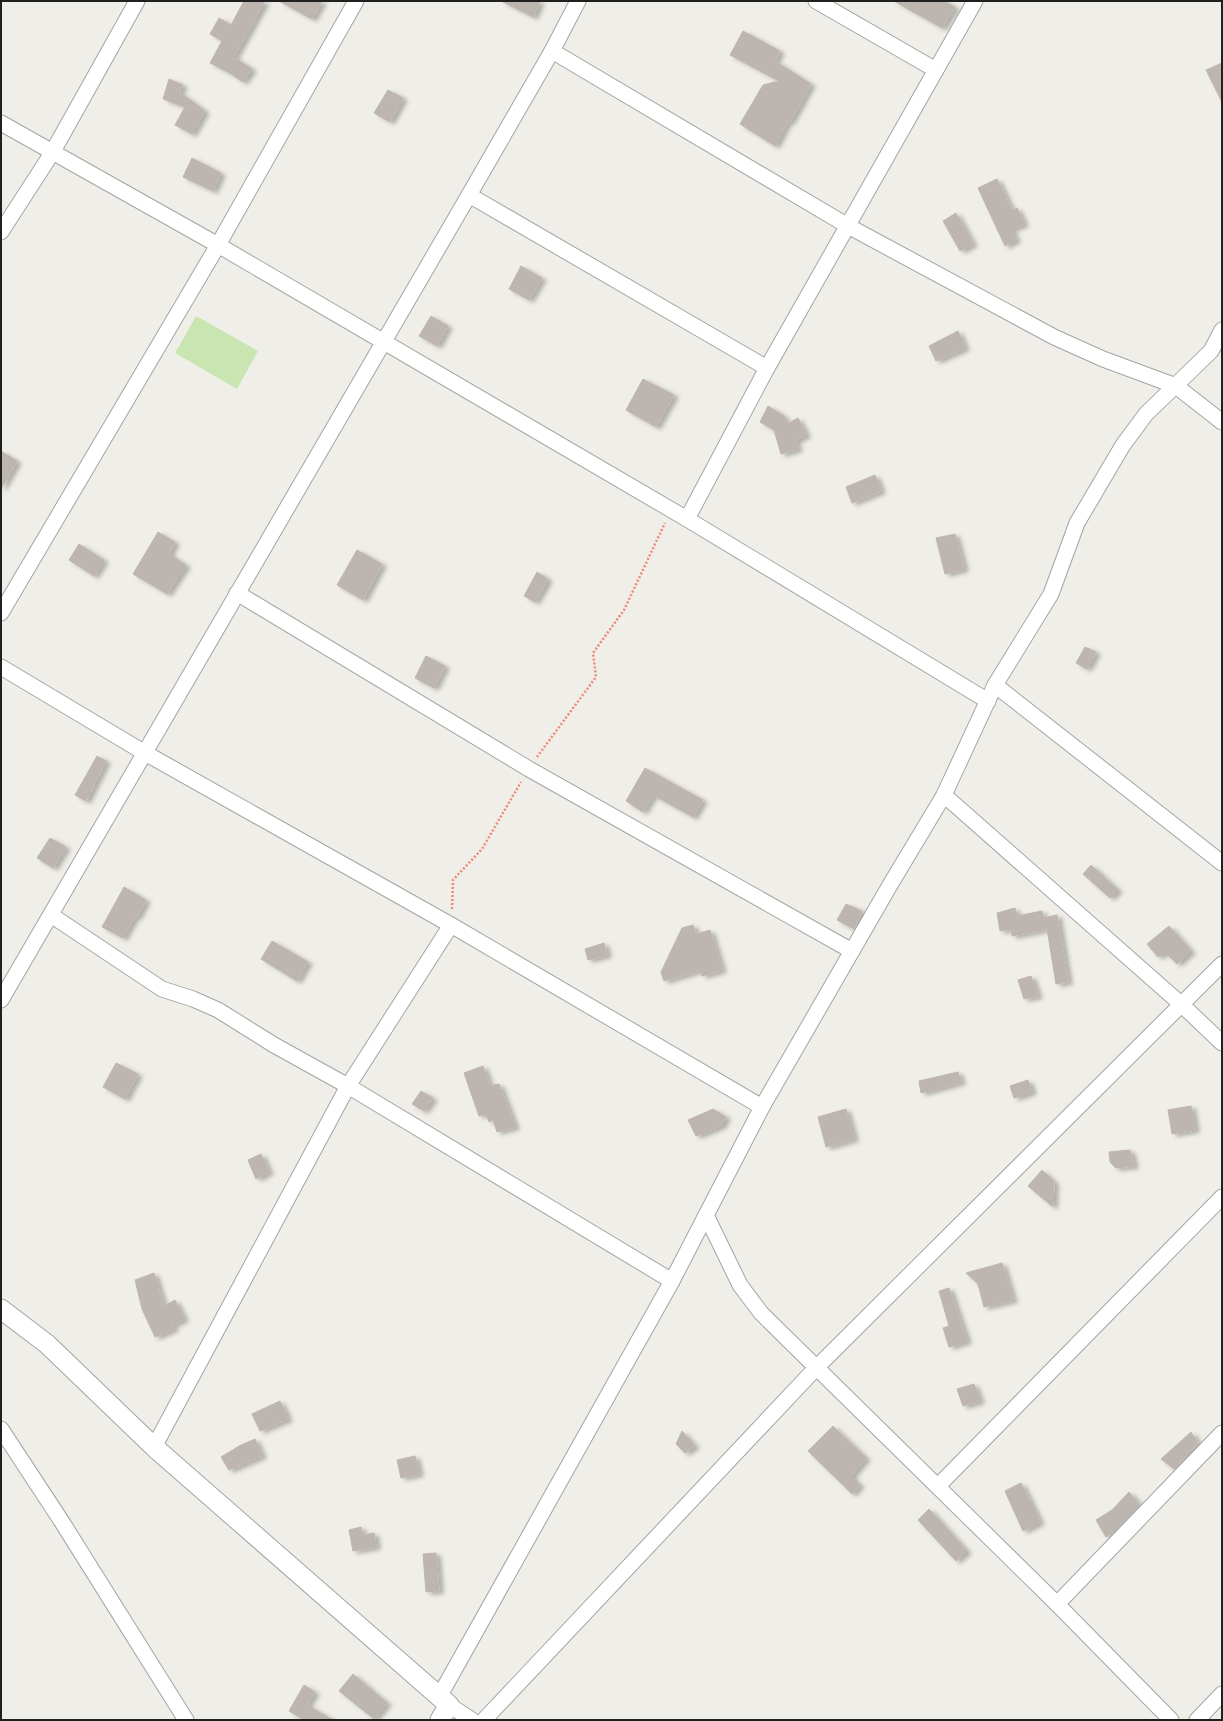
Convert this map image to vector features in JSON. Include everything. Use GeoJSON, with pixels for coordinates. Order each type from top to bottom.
{"type":"FeatureCollection","features":[{"type":"Feature","properties":{"kind":"street"},"geometry":{"type":"LineString","coordinates":[[1,232],[52,152],[138,1]]}},
{"type":"Feature","properties":{"kind":"street"},"geometry":{"type":"LineString","coordinates":[[1,613],[218,245],[356,1]]}},
{"type":"Feature","properties":{"kind":"street"},"geometry":{"type":"LineString","coordinates":[[1,1000],[469,195],[552,51],[578,1]]}},
{"type":"Feature","properties":{"kind":"street"},"geometry":{"type":"LineString","coordinates":[[816,1],[936,70]]}},
{"type":"Feature","properties":{"kind":"street"},"geometry":{"type":"LineString","coordinates":[[687,519],[767,368],[975,1]]}},
{"type":"Feature","properties":{"kind":"street"},"geometry":{"type":"LineString","coordinates":[[552,51],[848,226],[1054,337],[1103,359],[1176,386],[1222,422]]}},
{"type":"Feature","properties":{"kind":"street"},"geometry":{"type":"LineString","coordinates":[[1,123],[218,245],[687,519],[988,701]]}},
{"type":"Feature","properties":{"kind":"street"},"geometry":{"type":"LineString","coordinates":[[469,195],[767,368]]}},
{"type":"Feature","properties":{"kind":"street"},"geometry":{"type":"LineString","coordinates":[[443,1707],[672,1281],[762,1107],[944,795],[996,685],[1051,594],[1077,524],[1123,445],[1146,414],[1211,351],[1222,330]]}},
{"type":"Feature","properties":{"kind":"street"},"geometry":{"type":"LineString","coordinates":[[237,593],[529,768],[852,951]]}},
{"type":"Feature","properties":{"kind":"street"},"geometry":{"type":"LineString","coordinates":[[1,667],[145,753],[451,925],[762,1107]]}},
{"type":"Feature","properties":{"kind":"street"},"geometry":{"type":"LineString","coordinates":[[996,685],[1222,863]]}},
{"type":"Feature","properties":{"kind":"street"},"geometry":{"type":"LineString","coordinates":[[944,795],[1182,1005],[1222,1043]]}},
{"type":"Feature","properties":{"kind":"street"},"geometry":{"type":"LineString","coordinates":[[50,915],[162,989],[193,999],[218,1010],[274,1045],[348,1086],[672,1281]]}},
{"type":"Feature","properties":{"kind":"street"},"geometry":{"type":"LineString","coordinates":[[154,1447],[348,1086],[451,925]]}},
{"type":"Feature","properties":{"kind":"street"},"geometry":{"type":"LineString","coordinates":[[484,1720],[816,1368],[1222,964]]}},
{"type":"Feature","properties":{"kind":"street"},"geometry":{"type":"LineString","coordinates":[[938,1486],[1222,1197]]}},
{"type":"Feature","properties":{"kind":"street"},"geometry":{"type":"LineString","coordinates":[[706,1216],[740,1285],[761,1313],[1057,1604],[1171,1720]]}},
{"type":"Feature","properties":{"kind":"street"},"geometry":{"type":"LineString","coordinates":[[1,1309],[47,1344],[154,1447],[443,1707],[472,1720]]}},
{"type":"Feature","properties":{"kind":"street"},"geometry":{"type":"LineString","coordinates":[[1,1429],[186,1720]]}},
{"type":"Feature","properties":{"kind":"street"},"geometry":{"type":"LineString","coordinates":[[1057,1604],[1222,1433]]}},
{"type":"Feature","properties":{"kind":"street"},"geometry":{"type":"LineString","coordinates":[[1197,1720],[1222,1694]]}},
{"type":"Feature","properties":{"kind":"path"},"geometry":{"type":"LineString","coordinates":[[451,925],[453,880],[482,849],[529,768],[596,677],[593,653],[624,610],[671,510]]}},
{"type":"Feature","properties":{"kind":"green space"},"geometry":{"type":"Polygon","coordinates":[[[196,316],[258,351],[237,389],[175,353],[196,316]]]}},
{"type":"Feature","properties":{"kind":"building"},"geometry":{"type":"Polygon","coordinates":[[[244,1],[265,1],[234,57],[252,69],[243,82],[210,63],[222,41],[210,34],[219,18],[231,25],[244,1]]]}},
{"type":"Feature","properties":{"kind":"building"},"geometry":{"type":"Polygon","coordinates":[[[279,1],[322,1],[312,19],[279,1]]]}},
{"type":"Feature","properties":{"kind":"building"},"geometry":{"type":"Polygon","coordinates":[[[501,1],[540,1],[533,17],[501,1]]]}},
{"type":"Feature","properties":{"kind":"building"},"geometry":{"type":"Polygon","coordinates":[[[894,1],[944,1],[955,7],[942,28],[894,1]]]}},
{"type":"Feature","properties":{"kind":"building"},"geometry":{"type":"Polygon","coordinates":[[[743,31],[780,51],[775,61],[811,84],[790,122],[788,121],[775,146],[740,124],[763,85],[779,81],[730,55],[743,31]]]}},
{"type":"Feature","properties":{"kind":"building"},"geometry":{"type":"Polygon","coordinates":[[[1222,63],[1222,102],[1206,70],[1222,63]]]}},
{"type":"Feature","properties":{"kind":"building"},"geometry":{"type":"Polygon","coordinates":[[[169,79],[183,85],[179,92],[204,110],[192,134],[175,125],[185,107],[163,99],[169,79]]]}},
{"type":"Feature","properties":{"kind":"building"},"geometry":{"type":"Polygon","coordinates":[[[388,90],[403,98],[390,122],[374,113],[388,90]]]}},
{"type":"Feature","properties":{"kind":"building"},"geometry":{"type":"Polygon","coordinates":[[[192,158],[221,173],[213,191],[183,177],[192,158]]]}},
{"type":"Feature","properties":{"kind":"building"},"geometry":{"type":"Polygon","coordinates":[[[997,179],[1012,210],[1017,208],[1024,224],[1011,229],[1016,240],[1005,246],[978,188],[997,179]]]}},
{"type":"Feature","properties":{"kind":"building"},"geometry":{"type":"Polygon","coordinates":[[[956,213],[973,244],[960,251],[943,221],[956,213]]]}},
{"type":"Feature","properties":{"kind":"building"},"geometry":{"type":"Polygon","coordinates":[[[521,266],[542,278],[529,300],[509,289],[521,266]]]}},
{"type":"Feature","properties":{"kind":"building"},"geometry":{"type":"Polygon","coordinates":[[[431,316],[448,326],[437,346],[419,336],[431,316]]]}},
{"type":"Feature","properties":{"kind":"building"},"geometry":{"type":"Polygon","coordinates":[[[958,331],[965,348],[936,361],[929,346],[958,331]]]}},
{"type":"Feature","properties":{"kind":"building"},"geometry":{"type":"Polygon","coordinates":[[[643,379],[674,395],[656,427],[626,410],[643,379]]]}},
{"type":"Feature","properties":{"kind":"building"},"geometry":{"type":"Polygon","coordinates":[[[768,406],[784,416],[787,424],[798,418],[806,435],[795,441],[798,449],[781,454],[774,430],[760,422],[768,406]]]}},
{"type":"Feature","properties":{"kind":"building"},"geometry":{"type":"Polygon","coordinates":[[[1,451],[17,461],[1,489],[1,451]]]}},
{"type":"Feature","properties":{"kind":"building"},"geometry":{"type":"Polygon","coordinates":[[[875,475],[881,491],[852,503],[846,487],[875,475]]]}},
{"type":"Feature","properties":{"kind":"building"},"geometry":{"type":"Polygon","coordinates":[[[158,532],[175,542],[169,554],[186,565],[167,594],[133,574],[158,532]]]}},
{"type":"Feature","properties":{"kind":"building"},"geometry":{"type":"Polygon","coordinates":[[[955,534],[964,569],[945,574],[936,538],[955,534]]]}},
{"type":"Feature","properties":{"kind":"building"},"geometry":{"type":"Polygon","coordinates":[[[79,544],[104,560],[94,576],[69,560],[79,544]]]}},
{"type":"Feature","properties":{"kind":"building"},"geometry":{"type":"Polygon","coordinates":[[[357,550],[382,564],[363,600],[337,585],[357,550]]]}},
{"type":"Feature","properties":{"kind":"building"},"geometry":{"type":"Polygon","coordinates":[[[537,572],[548,579],[535,602],[524,596],[537,572]]]}},
{"type":"Feature","properties":{"kind":"building"},"geometry":{"type":"Polygon","coordinates":[[[1085,647],[1096,652],[1087,669],[1076,663],[1085,647]]]}},
{"type":"Feature","properties":{"kind":"building"},"geometry":{"type":"Polygon","coordinates":[[[426,656],[445,666],[434,688],[415,678],[426,656]]]}},
{"type":"Feature","properties":{"kind":"building"},"geometry":{"type":"Polygon","coordinates":[[[97,756],[106,761],[86,801],[75,795],[97,756]]]}},
{"type":"Feature","properties":{"kind":"building"},"geometry":{"type":"Polygon","coordinates":[[[645,768],[703,800],[693,817],[653,795],[643,812],[626,801],[645,768]]]}},
{"type":"Feature","properties":{"kind":"building"},"geometry":{"type":"Polygon","coordinates":[[[50,838],[66,847],[53,868],[37,858],[50,838]]]}},
{"type":"Feature","properties":{"kind":"building"},"geometry":{"type":"Polygon","coordinates":[[[1091,865],[1118,890],[1110,898],[1083,874],[1091,865]]]}},
{"type":"Feature","properties":{"kind":"building"},"geometry":{"type":"Polygon","coordinates":[[[124,887],[146,900],[123,938],[102,927],[124,887]]]}},
{"type":"Feature","properties":{"kind":"building"},"geometry":{"type":"Polygon","coordinates":[[[846,904],[862,911],[854,929],[837,920],[846,904]]]}},
{"type":"Feature","properties":{"kind":"building"},"geometry":{"type":"Polygon","coordinates":[[[1015,908],[1017,916],[1042,911],[1043,918],[1057,915],[1068,982],[1056,984],[1047,929],[1012,936],[1011,929],[1000,931],[997,913],[1015,908]]]}},
{"type":"Feature","properties":{"kind":"building"},"geometry":{"type":"Polygon","coordinates":[[[693,925],[696,934],[710,930],[722,970],[702,976],[700,970],[664,981],[661,972],[682,928],[693,925]]]}},
{"type":"Feature","properties":{"kind":"building"},"geometry":{"type":"Polygon","coordinates":[[[1169,926],[1191,951],[1177,964],[1165,952],[1158,957],[1147,944],[1169,926]]]}},
{"type":"Feature","properties":{"kind":"building"},"geometry":{"type":"Polygon","coordinates":[[[272,941],[308,962],[297,981],[261,959],[272,941]]]}},
{"type":"Feature","properties":{"kind":"building"},"geometry":{"type":"Polygon","coordinates":[[[604,943],[607,955],[588,960],[585,949],[604,943]]]}},
{"type":"Feature","properties":{"kind":"building"},"geometry":{"type":"Polygon","coordinates":[[[1031,976],[1038,996],[1024,999],[1018,980],[1031,976]]]}},
{"type":"Feature","properties":{"kind":"building"},"geometry":{"type":"Polygon","coordinates":[[[116,1063],[138,1074],[125,1099],[103,1087],[116,1063]]]}},
{"type":"Feature","properties":{"kind":"building"},"geometry":{"type":"Polygon","coordinates":[[[483,1066],[490,1086],[499,1084],[515,1127],[497,1132],[493,1120],[489,1122],[486,1114],[479,1116],[464,1073],[483,1066]]]}},
{"type":"Feature","properties":{"kind":"building"},"geometry":{"type":"Polygon","coordinates":[[[958,1072],[961,1082],[921,1093],[919,1081],[958,1072]]]}},
{"type":"Feature","properties":{"kind":"building"},"geometry":{"type":"Polygon","coordinates":[[[1028,1080],[1032,1092],[1014,1098],[1010,1086],[1028,1080]]]}},
{"type":"Feature","properties":{"kind":"building"},"geometry":{"type":"Polygon","coordinates":[[[421,1091],[433,1098],[424,1111],[412,1104],[421,1091]]]}},
{"type":"Feature","properties":{"kind":"building"},"geometry":{"type":"Polygon","coordinates":[[[1191,1106],[1195,1130],[1172,1134],[1168,1110],[1191,1106]]]}},
{"type":"Feature","properties":{"kind":"building"},"geometry":{"type":"Polygon","coordinates":[[[713,1109],[726,1117],[721,1126],[696,1136],[688,1120],[713,1109]]]}},
{"type":"Feature","properties":{"kind":"building"},"geometry":{"type":"Polygon","coordinates":[[[846,1109],[854,1139],[826,1147],[818,1117],[846,1109]]]}},
{"type":"Feature","properties":{"kind":"building"},"geometry":{"type":"Polygon","coordinates":[[[1130,1150],[1134,1166],[1116,1168],[1110,1162],[1109,1152],[1130,1150]]]}},
{"type":"Feature","properties":{"kind":"building"},"geometry":{"type":"Polygon","coordinates":[[[261,1154],[269,1172],[256,1179],[248,1160],[261,1154]]]}},
{"type":"Feature","properties":{"kind":"building"},"geometry":{"type":"Polygon","coordinates":[[[1042,1170],[1054,1182],[1053,1207],[1028,1186],[1042,1170]]]}},
{"type":"Feature","properties":{"kind":"building"},"geometry":{"type":"Polygon","coordinates":[[[1002,1263],[1013,1300],[984,1307],[978,1284],[966,1273],[1002,1263]]]}},
{"type":"Feature","properties":{"kind":"building"},"geometry":{"type":"Polygon","coordinates":[[[154,1273],[164,1306],[175,1300],[184,1319],[172,1325],[174,1329],[155,1337],[142,1309],[135,1280],[154,1273]]]}},
{"type":"Feature","properties":{"kind":"building"},"geometry":{"type":"Polygon","coordinates":[[[949,1288],[967,1341],[949,1347],[943,1328],[949,1326],[939,1291],[949,1288]]]}},
{"type":"Feature","properties":{"kind":"building"},"geometry":{"type":"Polygon","coordinates":[[[974,1384],[980,1401],[963,1406],[957,1389],[974,1384]]]}},
{"type":"Feature","properties":{"kind":"building"},"geometry":{"type":"Polygon","coordinates":[[[280,1401],[288,1419],[260,1431],[252,1414],[280,1401]]]}},
{"type":"Feature","properties":{"kind":"building"},"geometry":{"type":"Polygon","coordinates":[[[833,1426],[866,1458],[851,1476],[860,1485],[852,1494],[808,1451],[833,1426]]]}},
{"type":"Feature","properties":{"kind":"building"},"geometry":{"type":"Polygon","coordinates":[[[682,1431],[695,1446],[685,1453],[676,1444],[682,1431]]]}},
{"type":"Feature","properties":{"kind":"building"},"geometry":{"type":"Polygon","coordinates":[[[1191,1432],[1198,1443],[1174,1469],[1161,1459],[1191,1432]]]}},
{"type":"Feature","properties":{"kind":"building"},"geometry":{"type":"Polygon","coordinates":[[[255,1439],[262,1456],[229,1470],[221,1457],[241,1445],[255,1439]]]}},
{"type":"Feature","properties":{"kind":"building"},"geometry":{"type":"Polygon","coordinates":[[[415,1456],[419,1474],[401,1478],[397,1460],[415,1456]]]}},
{"type":"Feature","properties":{"kind":"building"},"geometry":{"type":"Polygon","coordinates":[[[1021,1483],[1040,1522],[1023,1531],[1005,1491],[1021,1483]]]}},
{"type":"Feature","properties":{"kind":"building"},"geometry":{"type":"Polygon","coordinates":[[[1129,1492],[1140,1505],[1115,1531],[1106,1537],[1096,1520],[1112,1510],[1129,1492]]]}},
{"type":"Feature","properties":{"kind":"building"},"geometry":{"type":"Polygon","coordinates":[[[929,1509],[967,1551],[956,1561],[918,1520],[929,1509]]]}},
{"type":"Feature","properties":{"kind":"building"},"geometry":{"type":"Polygon","coordinates":[[[361,1527],[363,1535],[374,1533],[376,1547],[353,1551],[349,1530],[361,1527]]]}},
{"type":"Feature","properties":{"kind":"building"},"geometry":{"type":"Polygon","coordinates":[[[436,1553],[439,1591],[426,1592],[423,1554],[436,1553]]]}},
{"type":"Feature","properties":{"kind":"building"},"geometry":{"type":"Polygon","coordinates":[[[353,1674],[387,1703],[374,1719],[339,1691],[353,1674]]]}},
{"type":"Feature","properties":{"kind":"building"},"geometry":{"type":"Polygon","coordinates":[[[304,1685],[315,1692],[307,1705],[333,1720],[304,1720],[289,1711],[304,1685]]]}}]}
